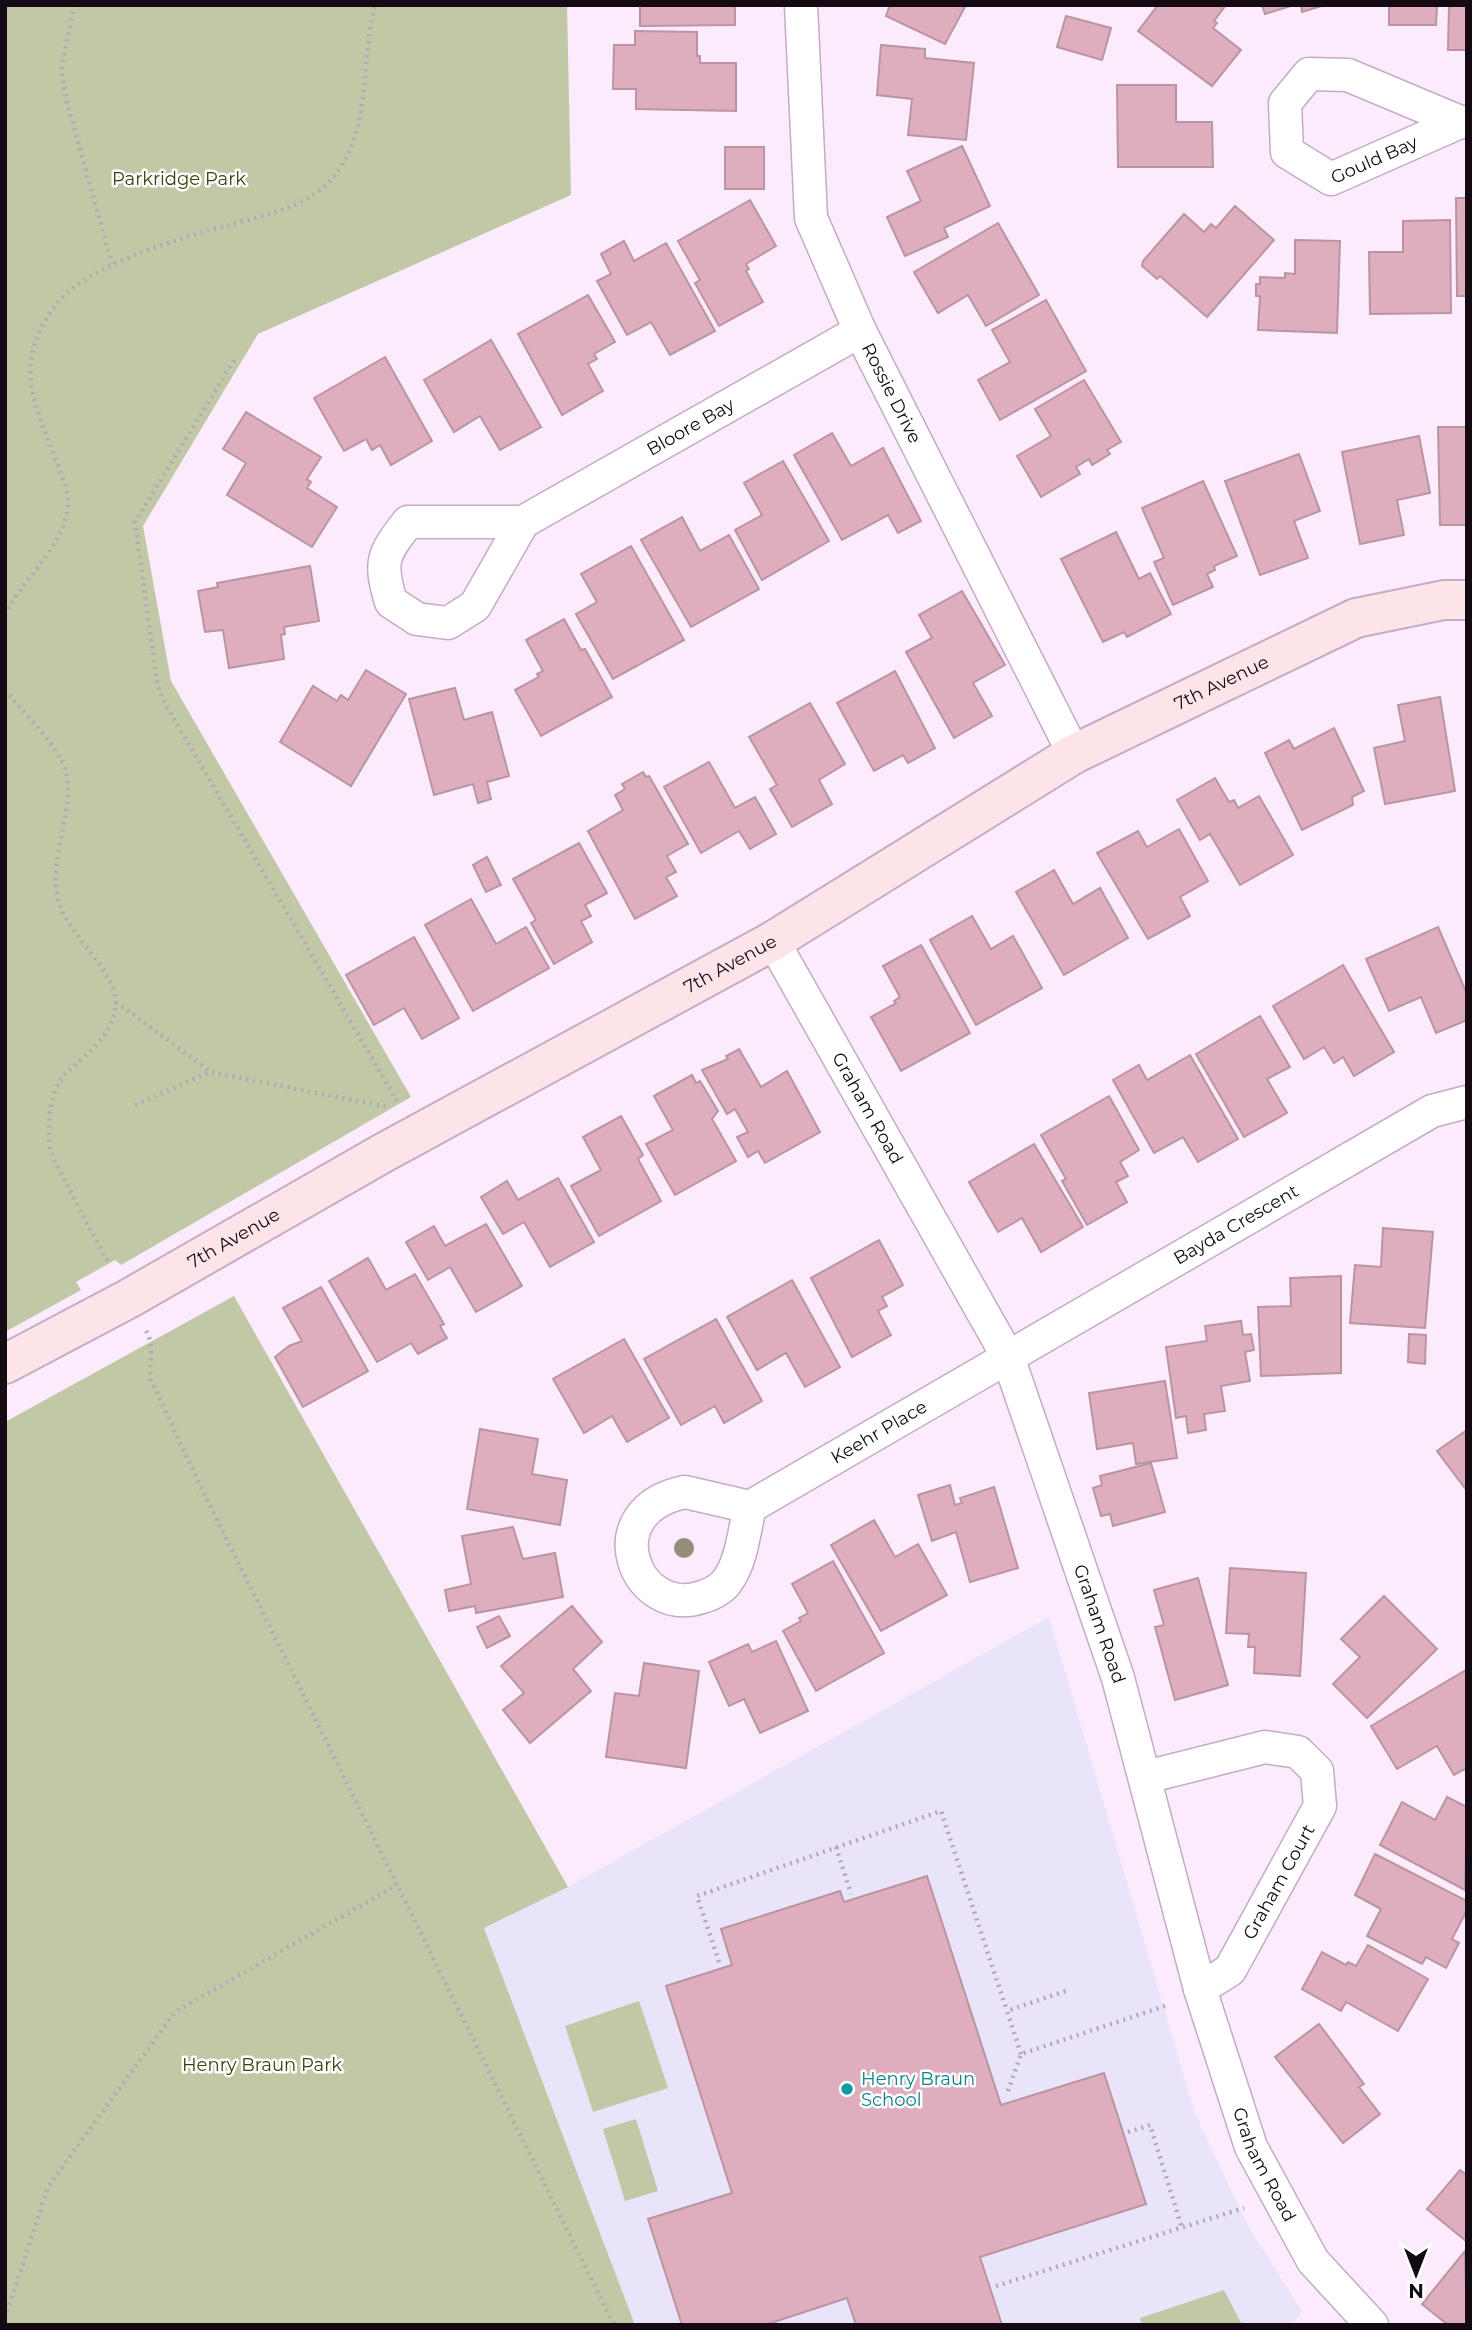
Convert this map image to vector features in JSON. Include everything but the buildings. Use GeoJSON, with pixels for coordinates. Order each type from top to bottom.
{"type":"FeatureCollection","features":[{"type":"Feature","properties":{"kind":"street","name":"Rossie Drive"},"geometry":{"type":"LineString","coordinates":[[801,5],[811,218],[860,331],[1074,754]]}},
{"type":"Feature","properties":{"kind":"street","name":"Gould Bay"},"geometry":{"type":"LineString","coordinates":[[1308,74],[1348,75],[1463,122],[1331,179],[1287,152],[1285,103],[1308,74]]}},
{"type":"Feature","properties":{"kind":"street","name":"Bloore Bay"},"geometry":{"type":"LineString","coordinates":[[523,522],[860,331]]}},
{"type":"Feature","properties":{"kind":"street","name":"7th Avenue"},"geometry":{"type":"LineString","coordinates":[[5,1364],[128,1299],[410,1122],[773,940],[1074,754],[1356,618],[1444,600],[1467,600]]}},
{"type":"Feature","properties":{"kind":"street","name":"Graham Road"},"geometry":{"type":"LineString","coordinates":[[773,940],[1008,1357],[1109,1652],[1146,1777],[1201,1992],[1251,2147],[1313,2261],[1372,2325]]}},
{"type":"Feature","properties":{"kind":"street","name":"Bayda Crescent"},"geometry":{"type":"LineString","coordinates":[[1008,1357],[1432,1111],[1467,1102]]}},
{"type":"Feature","properties":{"kind":"street","name":"Keehr Place"},"geometry":{"type":"LineString","coordinates":[[750,1507],[1008,1357]]}},
{"type":"Feature","properties":{"kind":"street","name":"Graham Court"},"geometry":{"type":"LineString","coordinates":[[1146,1777],[1265,1747],[1298,1752],[1317,1771],[1320,1806],[1230,1970],[1201,1992]]}},
{"type":"Feature","properties":{"kind":"path"},"geometry":{"type":"LineString","coordinates":[[74,5],[61,70],[69,111],[113,264]]}},
{"type":"Feature","properties":{"kind":"path"},"geometry":{"type":"LineString","coordinates":[[5,615],[62,529],[68,505],[64,482],[28,382],[29,361],[35,338],[55,305],[74,285],[113,264],[228,225],[279,213],[301,203],[324,187],[342,166],[356,136],[375,5]]}},
{"type":"Feature","properties":{"kind":"path"},"geometry":{"type":"LineString","coordinates":[[234,360],[135,522],[157,683],[163,700],[410,1122]]}},
{"type":"Feature","properties":{"kind":"path"},"geometry":{"type":"LineString","coordinates":[[5,690],[62,761],[68,788],[56,856],[58,901],[71,929],[111,986],[116,1002],[113,1020],[99,1041],[84,1059],[64,1074],[53,1096],[51,1152],[150,1338],[151,1381],[614,2325]]}},
{"type":"Feature","properties":{"kind":"path"},"geometry":{"type":"LineString","coordinates":[[116,1002],[211,1072],[410,1122]]}},
{"type":"Feature","properties":{"kind":"path"},"geometry":{"type":"LineString","coordinates":[[135,1105],[211,1072]]}},
{"type":"Feature","properties":{"kind":"path"},"geometry":{"type":"LineString","coordinates":[[719,1962],[697,1896],[942,1811],[1021,2054],[1007,2091]]}},
{"type":"Feature","properties":{"kind":"path"},"geometry":{"type":"LineString","coordinates":[[836,1847],[851,1894]]}},
{"type":"Feature","properties":{"kind":"path"},"geometry":{"type":"LineString","coordinates":[[5,2318],[48,2187],[175,2011],[397,1885]]}},
{"type":"Feature","properties":{"kind":"path"},"geometry":{"type":"LineString","coordinates":[[1007,2011],[1068,1990]]}},
{"type":"Feature","properties":{"kind":"path"},"geometry":{"type":"LineString","coordinates":[[1021,2054],[1201,1992]]}},
{"type":"Feature","properties":{"kind":"path"},"geometry":{"type":"LineString","coordinates":[[1128,2132],[1150,2125],[1182,2228]]}},
{"type":"Feature","properties":{"kind":"path"},"geometry":{"type":"LineString","coordinates":[[996,2286],[1279,2197]]}},
{"type":"Feature","properties":{"kind":"shaded area"},"geometry":{"type":"Polygon","coordinates":[[[1049,1617],[1195,2114],[1248,2226],[1302,2311],[1292,2325],[635,2325],[484,1927],[568,1887],[1049,1617]]]}},
{"type":"Feature","properties":{"kind":"green space","name":"Parkridge Park"},"geometry":{"type":"Polygon","coordinates":[[[5,5],[567,5],[571,195],[258,334],[143,526],[171,681],[411,1097],[121,1265],[115,1260],[76,1282],[81,1290],[5,1332],[5,5]]]}},
{"type":"Feature","properties":{"kind":"green space","name":"Henry Braun Park"},"geometry":{"type":"Polygon","coordinates":[[[234,1296],[568,1887],[484,1928],[635,2325],[5,2325],[5,1422],[234,1296]]]}},
{"type":"Feature","properties":{"kind":"green space"},"geometry":{"type":"Polygon","coordinates":[[[639,2001],[668,2088],[593,2112],[565,2026],[639,2001]]]}},
{"type":"Feature","properties":{"kind":"green space"},"geometry":{"type":"Polygon","coordinates":[[[636,2119],[658,2191],[625,2201],[603,2129],[636,2119]]]}},
{"type":"Feature","properties":{"kind":"green space"},"geometry":{"type":"Polygon","coordinates":[[[1224,2290],[1242,2325],[1142,2325],[1140,2318],[1224,2290]]]}},
{"type":"Feature","properties":{"kind":"place","name":"Henry Braun School"},"geometry":{"type":"Point","coordinates":[847,2089]}}]}
